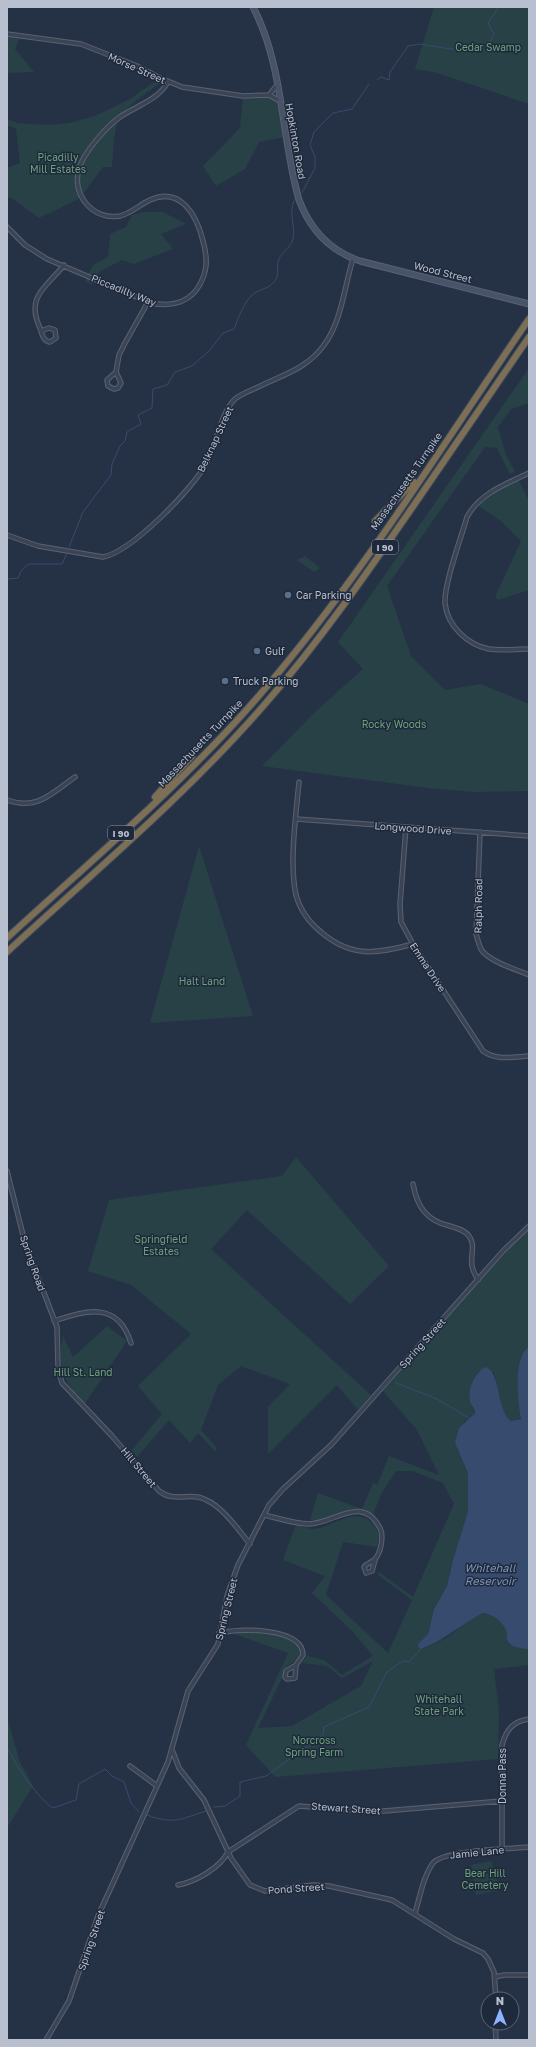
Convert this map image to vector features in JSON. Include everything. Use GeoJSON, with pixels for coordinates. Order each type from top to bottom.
{"type":"FeatureCollection","features":[{"type":"Feature","properties":{"kind":"highway","name":"Massachusetts Turnpike"},"geometry":{"type":"LineString","coordinates":[[7,938],[135,820],[218,740],[306,640],[424,473],[529,319]]}},
{"type":"Feature","properties":{"kind":"highway","name":"Massachusetts Turnpike"},"geometry":{"type":"LineString","coordinates":[[7,952],[180,792],[232,741],[270,699],[301,662],[354,592],[529,337]]}},
{"type":"Feature","properties":{"kind":"highway"},"geometry":{"type":"LineString","coordinates":[[375,521],[424,473]]}},
{"type":"Feature","properties":{"kind":"highway"},"geometry":{"type":"LineString","coordinates":[[135,820],[192,756]]}},
{"type":"Feature","properties":{"kind":"main road","name":"Hopkinton Road"},"geometry":{"type":"LineString","coordinates":[[253,7],[268,46],[280,100],[295,185],[302,208],[309,222],[319,235],[338,251],[353,259]]}},
{"type":"Feature","properties":{"kind":"main road","name":"Wood Street"},"geometry":{"type":"LineString","coordinates":[[353,259],[529,304]]}},
{"type":"Feature","properties":{"kind":"street","name":"Morse Street"},"geometry":{"type":"LineString","coordinates":[[7,34],[80,44],[137,66],[168,82],[190,88],[236,95],[269,95],[280,100]]}},
{"type":"Feature","properties":{"kind":"street","name":"Piccadilly Way"},"geometry":{"type":"LineString","coordinates":[[7,227],[25,245],[47,258],[148,302],[165,305],[179,302],[195,292],[205,275],[207,259],[196,218],[183,203],[164,198],[150,200],[122,215],[115,217],[102,215],[89,207],[83,200],[77,186],[77,177],[81,162],[112,123],[160,93],[168,82]]}},
{"type":"Feature","properties":{"kind":"street"},"geometry":{"type":"LineString","coordinates":[[269,95],[277,85]]}},
{"type":"Feature","properties":{"kind":"street","name":"Belknap Street"},"geometry":{"type":"LineString","coordinates":[[7,535],[38,546],[103,557],[111,555],[142,534],[196,479],[207,463],[227,410],[235,399],[305,365],[318,353],[334,329],[353,259]]}},
{"type":"Feature","properties":{"kind":"street"},"geometry":{"type":"LineString","coordinates":[[41,331],[49,328],[55,330],[56,338],[50,342],[46,341],[41,331],[36,319],[36,300],[42,289],[64,265]]}},
{"type":"Feature","properties":{"kind":"street"},"geometry":{"type":"LineString","coordinates":[[116,372],[111,374],[107,380],[108,386],[114,389],[118,388],[121,383],[116,372],[119,355],[148,302]]}},
{"type":"Feature","properties":{"kind":"street"},"geometry":{"type":"LineString","coordinates":[[529,473],[485,495],[472,507],[467,517],[448,582],[445,604],[452,623],[472,644],[499,650],[529,649]]}},
{"type":"Feature","properties":{"kind":"street"},"geometry":{"type":"LineString","coordinates":[[7,800],[23,804],[38,801],[75,777]]}},
{"type":"Feature","properties":{"kind":"street"},"geometry":{"type":"LineString","coordinates":[[299,782],[294,856],[296,895],[302,909],[314,926],[332,942],[348,949],[363,952],[389,950],[413,944]]}},
{"type":"Feature","properties":{"kind":"street","name":"Longwood Drive"},"geometry":{"type":"LineString","coordinates":[[296,820],[529,836]]}},
{"type":"Feature","properties":{"kind":"street","name":"Emma Drive"},"geometry":{"type":"LineString","coordinates":[[406,827],[400,904],[401,922],[413,944],[483,1051],[490,1056],[502,1058],[529,1056]]}},
{"type":"Feature","properties":{"kind":"street","name":"Ralph Road"},"geometry":{"type":"LineString","coordinates":[[480,832],[476,934],[479,945],[483,952],[492,958],[529,975]]}},
{"type":"Feature","properties":{"kind":"street","name":"Spring Road"},"geometry":{"type":"LineString","coordinates":[[7,1171],[25,1243],[58,1335],[58,1354]]}},
{"type":"Feature","properties":{"kind":"street"},"geometry":{"type":"LineString","coordinates":[[413,1184],[417,1201],[426,1215],[439,1223],[462,1230],[469,1234],[472,1242],[472,1266],[478,1280]]}},
{"type":"Feature","properties":{"kind":"street","name":"Spring Street"},"geometry":{"type":"LineString","coordinates":[[46,2040],[69,2001],[98,1916],[158,1786],[172,1751],[188,1691],[195,1677],[214,1651],[231,1581],[264,1515],[277,1495],[331,1445],[508,1245],[529,1226]]}},
{"type":"Feature","properties":{"kind":"street"},"geometry":{"type":"LineString","coordinates":[[54,1321],[86,1312],[103,1313],[122,1322],[127,1329],[131,1343]]}},
{"type":"Feature","properties":{"kind":"street","name":"Hill Street"},"geometry":{"type":"LineString","coordinates":[[58,1354],[59,1375],[66,1390],[112,1436],[159,1491],[166,1496],[198,1497],[212,1504],[228,1517],[250,1544]]}},
{"type":"Feature","properties":{"kind":"street"},"geometry":{"type":"LineString","coordinates":[[264,1515],[305,1524],[321,1522],[350,1512],[359,1511],[370,1516],[381,1530],[382,1540],[379,1553],[375,1560]]}},
{"type":"Feature","properties":{"kind":"street"},"geometry":{"type":"LineString","coordinates":[[219,1633],[230,1630],[269,1632],[282,1634],[295,1639],[301,1644],[303,1652],[302,1658],[296,1666]]}},
{"type":"Feature","properties":{"kind":"street","name":"Donna Pass"},"geometry":{"type":"LineString","coordinates":[[502,1849],[501,1753],[504,1737],[513,1724],[520,1720],[529,1719]]}},
{"type":"Feature","properties":{"kind":"street","name":"Pond Street"},"geometry":{"type":"LineString","coordinates":[[172,1751],[179,1768],[204,1800],[228,1852],[245,1879],[257,1889],[273,1891],[313,1885],[329,1886],[385,1897],[415,1913],[454,1939],[483,1953],[492,1966],[495,1977],[496,1991]]}},
{"type":"Feature","properties":{"kind":"street"},"geometry":{"type":"LineString","coordinates":[[130,1766],[158,1786]]}},
{"type":"Feature","properties":{"kind":"street","name":"Stewart Street"},"geometry":{"type":"LineString","coordinates":[[178,1885],[192,1882],[203,1875],[225,1857],[228,1852],[299,1806],[363,1812],[502,1801]]}},
{"type":"Feature","properties":{"kind":"street","name":"Jamie Lane"},"geometry":{"type":"LineString","coordinates":[[415,1913],[426,1876],[434,1862],[448,1855],[529,1847]]}},
{"type":"Feature","properties":{"kind":"street"},"geometry":{"type":"LineString","coordinates":[[495,1977],[504,1975],[529,1975]]}},
{"type":"Feature","properties":{"kind":"green space","name":"Cedar Swamp"},"geometry":{"type":"Polygon","coordinates":[[[434,7],[529,7],[529,104],[434,72],[415,69],[434,7]]]}},
{"type":"Feature","properties":{"kind":"green space"},"geometry":{"type":"Polygon","coordinates":[[[7,34],[21,35],[15,49],[34,72],[7,73],[7,34]]]}},
{"type":"Feature","properties":{"kind":"green space","name":"Picadilly Mill Estates"},"geometry":{"type":"Polygon","coordinates":[[[160,78],[165,80],[134,102],[122,116],[115,133],[112,167],[103,167],[79,199],[39,218],[10,197],[7,199],[7,168],[20,163],[16,129],[7,125],[7,119],[17,123],[48,125],[69,123],[95,116],[130,99],[160,78]]]}},
{"type":"Feature","properties":{"kind":"green space"},"geometry":{"type":"Polygon","coordinates":[[[269,95],[280,102],[286,137],[259,142],[245,169],[216,186],[203,166],[240,128],[243,96],[269,95]]]}},
{"type":"Feature","properties":{"kind":"green space"},"geometry":{"type":"Polygon","coordinates":[[[144,212],[163,212],[186,224],[161,234],[173,249],[134,264],[122,260],[99,272],[92,285],[85,281],[93,265],[108,257],[110,234],[126,227],[132,215],[144,212]]]}},
{"type":"Feature","properties":{"kind":"green space","name":"Rocky Woods"},"geometry":{"type":"Polygon","coordinates":[[[529,368],[529,403],[511,409],[498,427],[506,455],[515,472],[510,474],[497,448],[485,447],[387,586],[411,656],[445,690],[481,684],[529,704],[529,791],[473,792],[428,788],[262,766],[314,713],[363,669],[338,642],[529,368]]]}},
{"type":"Feature","properties":{"kind":"green space"},"geometry":{"type":"Polygon","coordinates":[[[518,479],[529,501],[529,590],[498,600],[495,597],[521,541],[501,521],[476,504],[482,498],[518,479]]]}},
{"type":"Feature","properties":{"kind":"green space"},"geometry":{"type":"Polygon","coordinates":[[[305,556],[320,568],[314,572],[297,560],[305,556]]]}},
{"type":"Feature","properties":{"kind":"green space","name":"Halt Land"},"geometry":{"type":"Polygon","coordinates":[[[199,846],[253,1016],[150,1023],[199,846]]]}},
{"type":"Feature","properties":{"kind":"green space","name":"Springfield Estates"},"geometry":{"type":"Polygon","coordinates":[[[296,1157],[389,1266],[350,1304],[247,1210],[211,1249],[371,1395],[358,1410],[337,1385],[268,1454],[268,1407],[290,1384],[241,1366],[218,1385],[201,1430],[217,1448],[215,1451],[198,1433],[190,1443],[169,1420],[136,1458],[131,1451],[162,1414],[138,1386],[191,1334],[131,1285],[88,1271],[109,1200],[282,1176],[296,1157]]]}},
{"type":"Feature","properties":{"kind":"green space","name":"Whitehall State Park"},"geometry":{"type":"Polygon","coordinates":[[[529,1226],[529,1345],[521,1357],[520,1365],[521,1418],[511,1421],[504,1412],[499,1399],[494,1373],[477,1375],[471,1391],[471,1404],[475,1413],[464,1422],[457,1449],[467,1466],[468,1511],[453,1560],[447,1586],[434,1609],[428,1634],[419,1643],[421,1649],[433,1644],[449,1636],[474,1617],[488,1613],[501,1622],[506,1630],[507,1641],[509,1644],[529,1649],[529,1665],[494,1669],[499,1712],[498,1759],[275,1777],[246,1745],[288,1653],[226,1631],[231,1629],[273,1635],[295,1642],[300,1648],[299,1657],[284,1669],[283,1676],[258,1728],[292,1726],[361,1686],[373,1661],[342,1678],[327,1666],[302,1663],[307,1656],[324,1660],[342,1675],[373,1656],[353,1632],[312,1593],[325,1576],[283,1560],[296,1524],[314,1529],[359,1516],[373,1524],[377,1529],[377,1547],[343,1542],[326,1595],[388,1653],[412,1600],[378,1575],[379,1572],[413,1597],[454,1504],[443,1483],[413,1471],[396,1471],[381,1494],[373,1515],[363,1511],[354,1510],[325,1520],[310,1520],[318,1493],[362,1509],[373,1483],[377,1485],[389,1456],[439,1475],[417,1430],[383,1391],[495,1261],[529,1226]]]}},
{"type":"Feature","properties":{"kind":"green space","name":"Hill St. Land"},"geometry":{"type":"Polygon","coordinates":[[[107,1326],[127,1341],[84,1405],[72,1390],[64,1373],[61,1355],[63,1336],[73,1357],[107,1326]]]}},
{"type":"Feature","properties":{"kind":"green space"},"geometry":{"type":"Polygon","coordinates":[[[7,1717],[20,1762],[33,1786],[7,1828],[7,1717]]]}},
{"type":"Feature","properties":{"kind":"green space","name":"Bear Hill Cemetery"},"geometry":{"type":"Polygon","coordinates":[[[491,1861],[500,1890],[476,1895],[471,1865],[491,1861]]]}},
{"type":"Feature","properties":{"kind":"water","name":"Whitehall Reservoir"},"geometry":{"type":"Polygon","coordinates":[[[529,1345],[529,1649],[524,1649],[510,1644],[507,1639],[506,1630],[502,1624],[493,1616],[483,1613],[445,1637],[421,1649],[418,1647],[419,1643],[428,1634],[434,1609],[447,1586],[453,1560],[468,1511],[468,1473],[455,1443],[459,1428],[475,1413],[470,1399],[470,1388],[474,1378],[481,1370],[485,1367],[490,1370],[494,1376],[506,1416],[511,1421],[521,1419],[518,1396],[518,1370],[523,1355],[529,1345]]]}},
{"type":"Feature","properties":{"kind":"waterway"},"geometry":{"type":"LineString","coordinates":[[377,80],[381,77],[389,80],[390,72],[408,46],[420,44],[457,50],[488,46],[494,34],[488,23],[499,7]]}},
{"type":"Feature","properties":{"kind":"waterway"},"geometry":{"type":"LineString","coordinates":[[302,193],[315,168],[315,157],[310,145],[314,132],[333,113],[352,109],[369,84]]}},
{"type":"Feature","properties":{"kind":"waterway"},"geometry":{"type":"LineString","coordinates":[[69,547],[83,512],[111,475],[112,464],[120,446],[125,441],[127,432],[141,424],[138,415],[152,408],[153,389],[167,385],[175,372],[192,366],[209,351],[223,333],[234,329],[242,310],[250,297],[275,281],[278,275],[279,259],[293,239],[294,229],[292,206],[294,201]]}},
{"type":"Feature","properties":{"kind":"waterway"},"geometry":{"type":"LineString","coordinates":[[7,579],[18,578],[21,571],[29,564],[62,564],[67,553]]}},
{"type":"Feature","properties":{"kind":"waterway"},"geometry":{"type":"LineString","coordinates":[[396,1383],[437,1399],[469,1418]]}},
{"type":"Feature","properties":{"kind":"waterway"},"geometry":{"type":"LineString","coordinates":[[214,1807],[225,1806],[240,1796],[240,1782],[266,1776],[323,1735],[324,1727],[369,1707],[387,1672],[403,1661],[409,1662],[421,1649]]}},
{"type":"Feature","properties":{"kind":"waterway"},"geometry":{"type":"LineString","coordinates":[[7,1747],[27,1780],[47,1804],[53,1808],[76,1800],[79,1784],[105,1769],[112,1776],[124,1782],[131,1803],[139,1812]]}},
{"type":"Feature","properties":{"kind":"waterway"},"geometry":{"type":"LineString","coordinates":[[147,1815],[164,1820],[177,1820],[206,1811]]}},
{"type":"Feature","properties":{"kind":"place","name":"Car Parking"},"geometry":{"type":"Point","coordinates":[288,595]}},
{"type":"Feature","properties":{"kind":"place","name":"Gulf"},"geometry":{"type":"Point","coordinates":[257,651]}},
{"type":"Feature","properties":{"kind":"place","name":"Truck Parking"},"geometry":{"type":"Point","coordinates":[225,681]}},
{"type":"Feature","properties":{"kind":"park label","name":"Norcross Spring Farm"},"geometry":{"type":"Point","coordinates":[314,1746]}}]}
